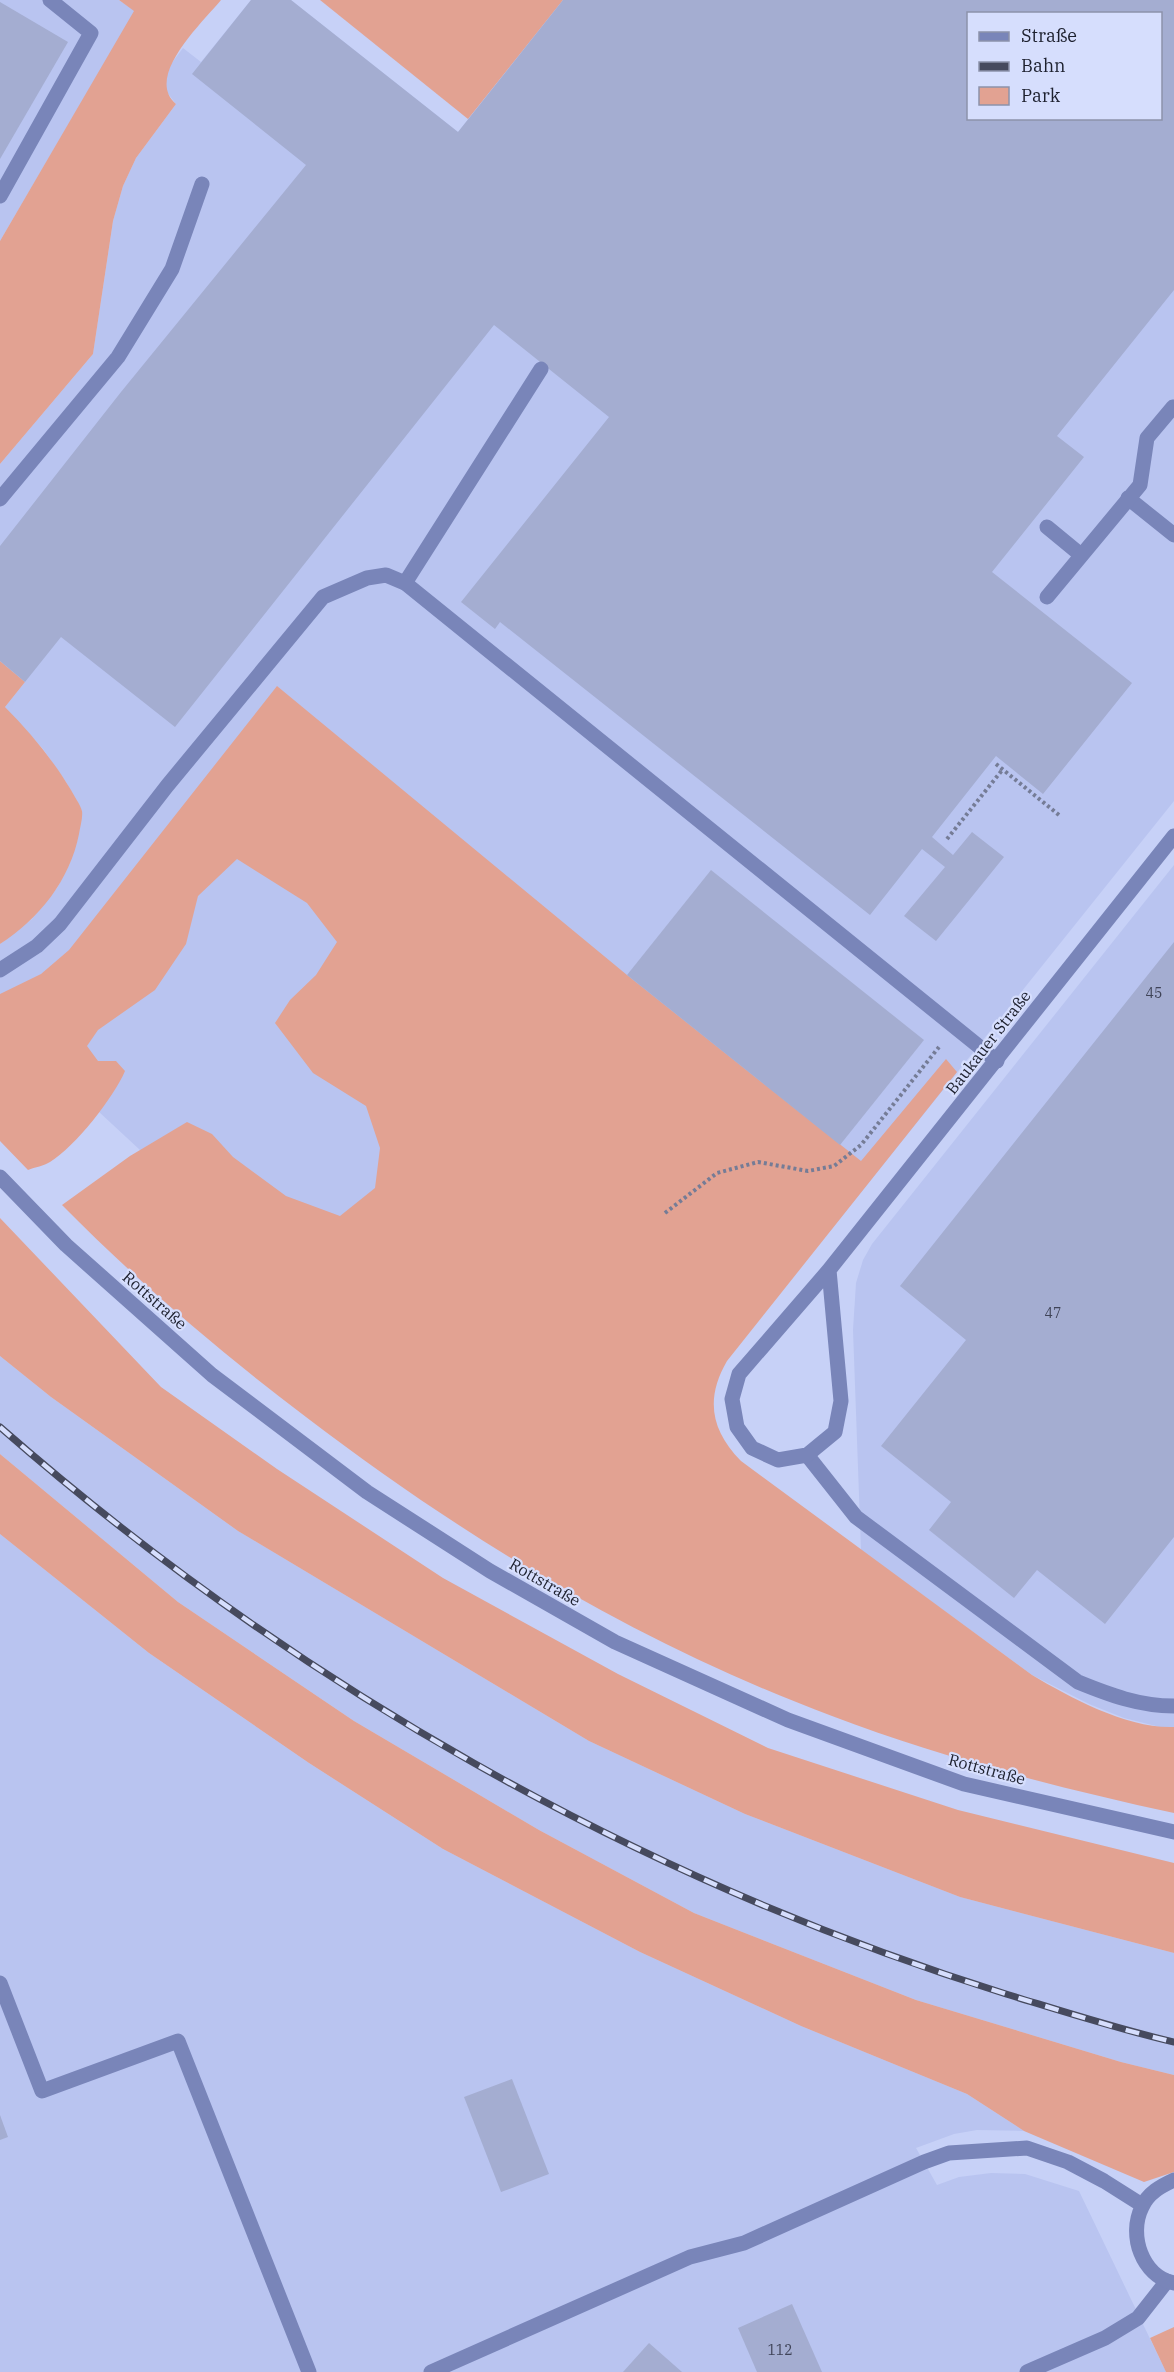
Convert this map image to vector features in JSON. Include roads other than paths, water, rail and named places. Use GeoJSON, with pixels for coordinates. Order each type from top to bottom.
{"type":"FeatureCollection","features":[{"type":"Feature","properties":{"kind":"street"},"geometry":{"type":"LineString","coordinates":[[0,196],[91,33],[50,0]]}},
{"type":"Feature","properties":{"kind":"street"},"geometry":{"type":"LineString","coordinates":[[0,499],[118,357],[172,269],[202,184]]}},
{"type":"Feature","properties":{"kind":"street"},"geometry":{"type":"LineString","coordinates":[[405,583],[541,369]]}},
{"type":"Feature","properties":{"kind":"street"},"geometry":{"type":"LineString","coordinates":[[1047,597],[1140,485],[1147,438],[1173,407]]}},
{"type":"Feature","properties":{"kind":"street"},"geometry":{"type":"LineString","coordinates":[[1128,498],[1174,535]]}},
{"type":"Feature","properties":{"kind":"street"},"geometry":{"type":"LineString","coordinates":[[1047,527],[1081,555]]}},
{"type":"Feature","properties":{"kind":"street"},"geometry":{"type":"LineString","coordinates":[[0,970],[37,946],[60,924],[167,786],[323,597],[367,578],[386,575],[405,583],[997,1061]]}},
{"type":"Feature","properties":{"kind":"street","name":"Baukauer Straße"},"geometry":{"type":"LineString","coordinates":[[807,1455],[778,1460],[752,1448],[737,1427],[732,1399],[739,1374],[829,1270],[1174,836]]}},
{"type":"Feature","properties":{"kind":"street","name":"Rottstraße"},"geometry":{"type":"LineString","coordinates":[[0,1178],[66,1245],[212,1375],[367,1492],[490,1571],[615,1642],[788,1720],[964,1784],[1174,1832]]}},
{"type":"Feature","properties":{"kind":"street"},"geometry":{"type":"LineString","coordinates":[[829,1270],[840,1401],[835,1432],[807,1455],[856,1518],[1078,1682],[1116,1698],[1153,1706],[1174,1706]]}},
{"type":"Feature","properties":{"kind":"street"},"geometry":{"type":"LineString","coordinates":[[0,1983],[42,2091],[178,2041],[309,2372]]}},
{"type":"Feature","properties":{"kind":"street"},"geometry":{"type":"LineString","coordinates":[[431,2372],[690,2258],[744,2243],[924,2162],[949,2153],[1027,2148],[1068,2162],[1142,2205]]}},
{"type":"Feature","properties":{"kind":"street"},"geometry":{"type":"LineString","coordinates":[[1027,2372],[1105,2338],[1138,2318],[1170,2282],[1149,2268],[1138,2249],[1136,2227],[1142,2205],[1158,2187],[1174,2180]]}},
{"type":"Feature","properties":{"kind":"railway"},"geometry":{"type":"LineString","coordinates":[[0,1427],[112,1520],[228,1607],[349,1688],[474,1763],[602,1831],[734,1893],[869,1947],[1006,1994],[1111,2026],[1174,2042]]}}]}
